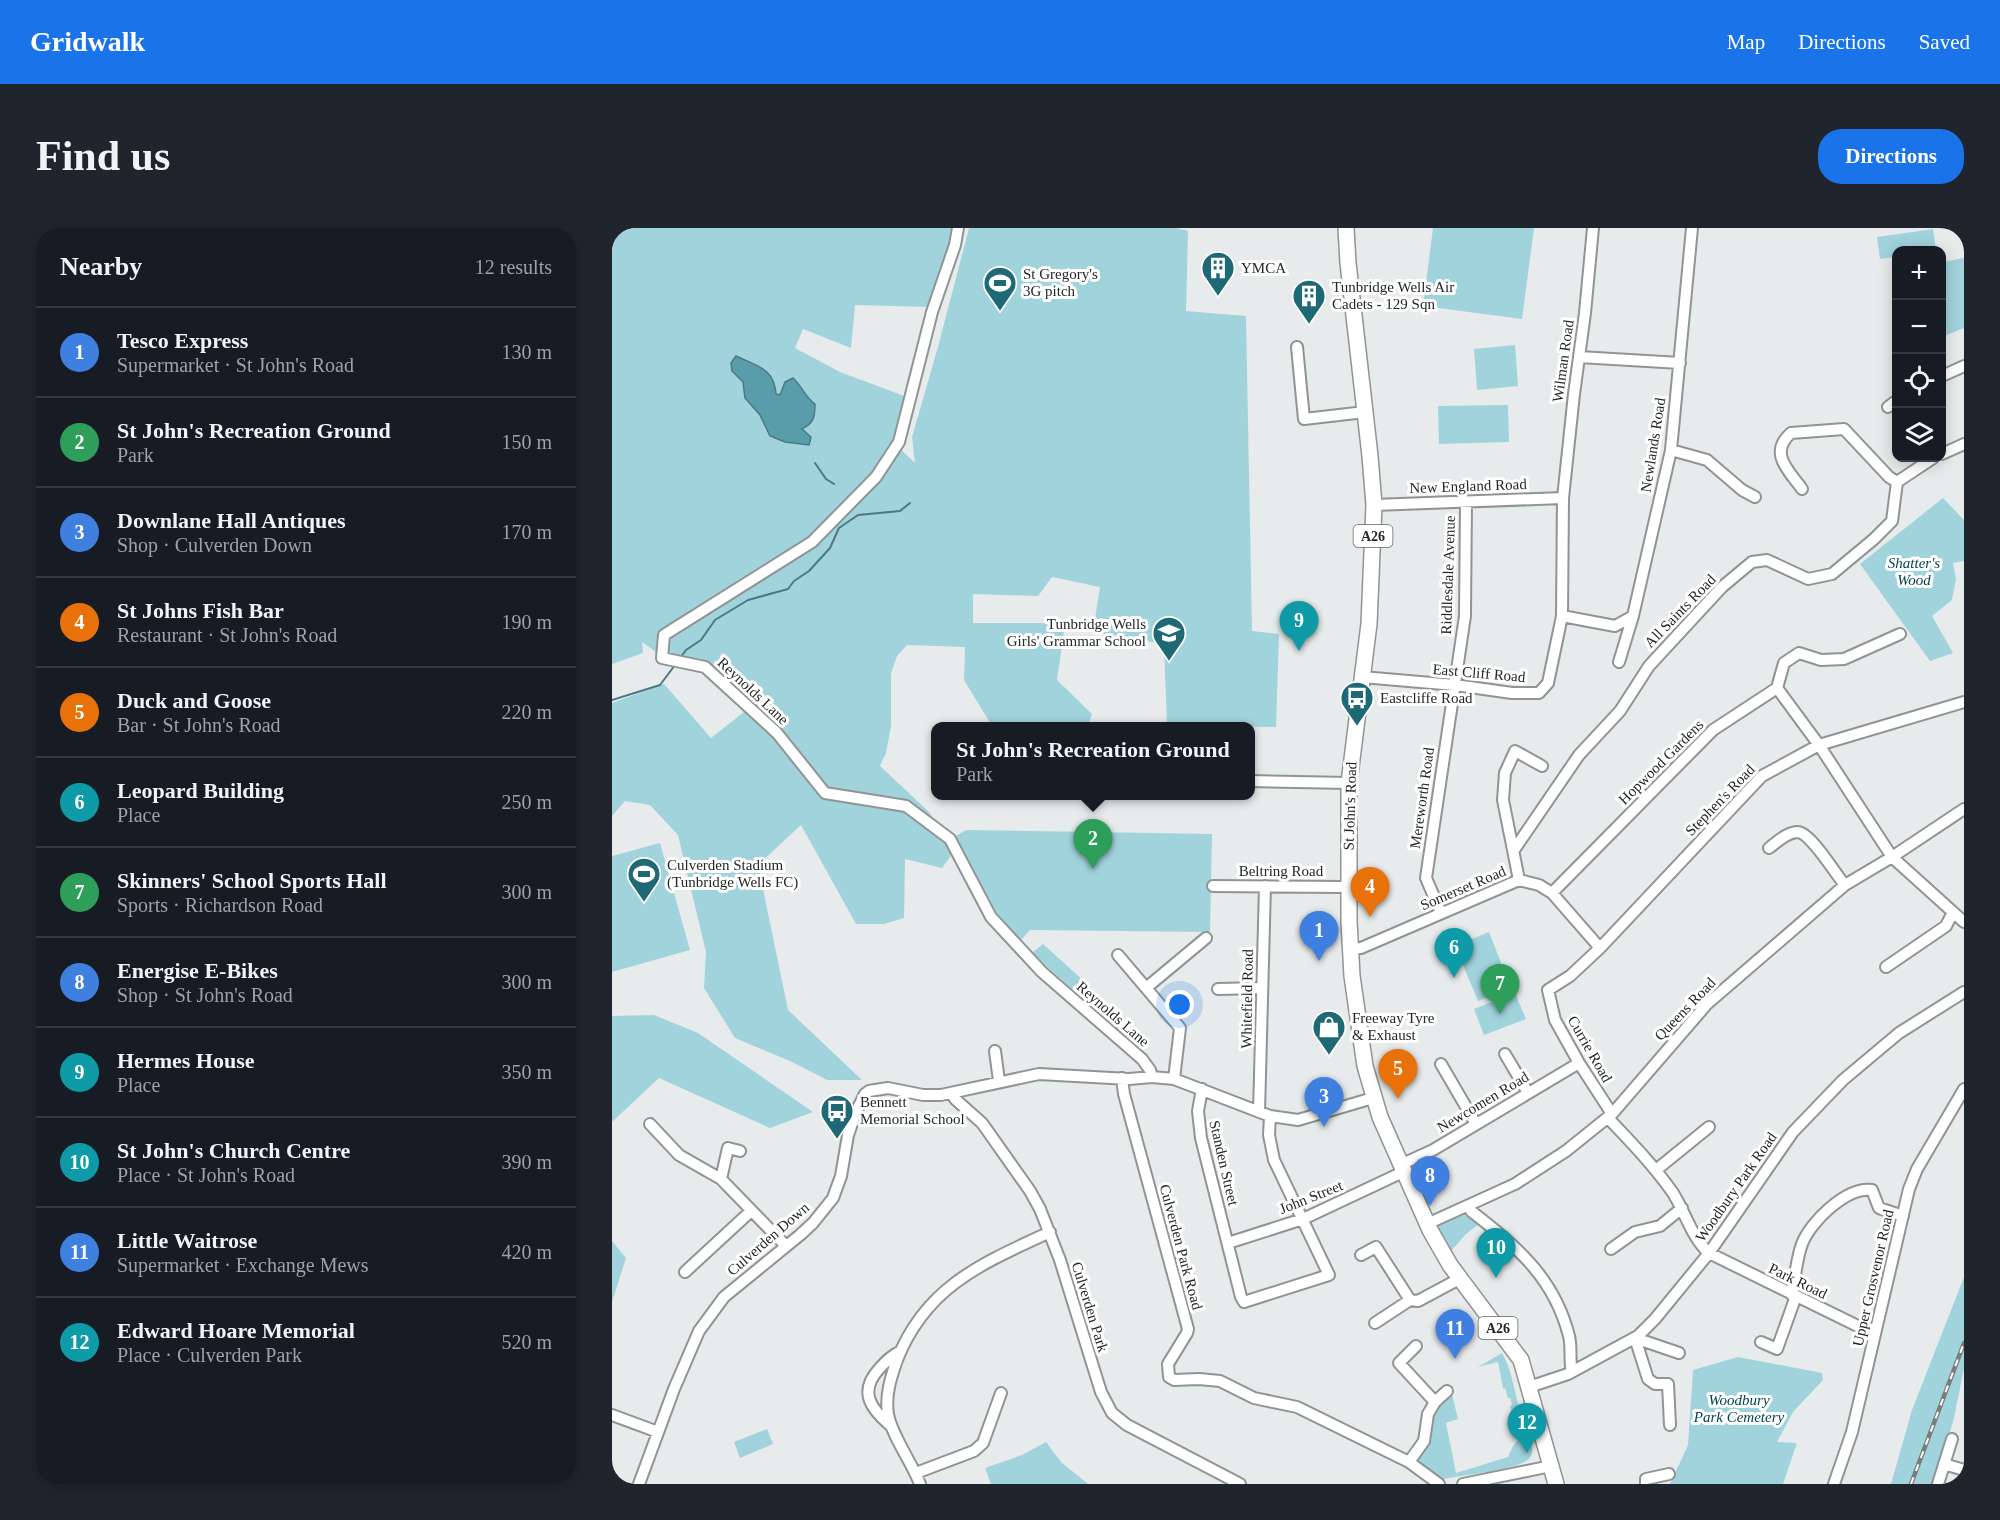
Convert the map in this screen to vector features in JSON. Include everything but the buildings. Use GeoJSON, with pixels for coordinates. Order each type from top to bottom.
{"type":"FeatureCollection","features":[{"type":"Feature","properties":{"kind":"highway","name":"St John's Road"},"geometry":{"type":"LineString","coordinates":[[1346,228],[1355,336],[1374,505],[1370,612],[1349,783],[1350,949],[1365,1066],[1373,1098],[1427,1224],[1447,1259],[1521,1360],[1556,1484]]}},
{"type":"Feature","properties":{"kind":"street","name":"Reynolds Lane"},"geometry":{"type":"LineString","coordinates":[[958,228],[955,245],[932,312],[898,442],[880,470],[812,542],[664,635],[662,658],[705,667],[777,733],[825,793],[906,806],[950,839],[991,917],[1042,972],[1142,1059],[1152,1077]]}},
{"type":"Feature","properties":{"kind":"street","name":"Wilman Road"},"geometry":{"type":"LineString","coordinates":[[1563,498],[1593,228]]}},
{"type":"Feature","properties":{"kind":"street","name":"Newlands Road"},"geometry":{"type":"LineString","coordinates":[[1619,662],[1633,616],[1671,450],[1692,228]]}},
{"type":"Feature","properties":{"kind":"street"},"geometry":{"type":"LineString","coordinates":[[1298,347],[1304,419],[1365,412]]}},
{"type":"Feature","properties":{"kind":"street"},"geometry":{"type":"LineString","coordinates":[[1579,357],[1680,363]]}},
{"type":"Feature","properties":{"kind":"street"},"geometry":{"type":"LineString","coordinates":[[1946,374],[1964,366]]}},
{"type":"Feature","properties":{"kind":"street"},"geometry":{"type":"LineString","coordinates":[[1802,489],[1780,459],[1780,451],[1785,438],[1791,434],[1844,429],[1889,477],[1897,482],[1927,462]]}},
{"type":"Feature","properties":{"kind":"street"},"geometry":{"type":"LineString","coordinates":[[1946,452],[1964,444]]}},
{"type":"Feature","properties":{"kind":"street"},"geometry":{"type":"LineString","coordinates":[[1671,450],[1707,460],[1742,490],[1755,497]]}},
{"type":"Feature","properties":{"kind":"street","name":"All Saints Road"},"geometry":{"type":"LineString","coordinates":[[1514,850],[1579,755],[1620,711],[1649,666],[1722,587],[1752,562],[1767,560],[1808,579],[1832,574],[1874,539],[1892,520],[1897,482]]}},
{"type":"Feature","properties":{"kind":"street","name":"New England Road"},"geometry":{"type":"LineString","coordinates":[[1374,505],[1563,498]]}},
{"type":"Feature","properties":{"kind":"street","name":"East Cliff Road"},"geometry":{"type":"LineString","coordinates":[[1362,677],[1455,685],[1512,693],[1539,693],[1548,683],[1562,616],[1563,498]]}},
{"type":"Feature","properties":{"kind":"street","name":"Riddlesdale Avenue"},"geometry":{"type":"LineString","coordinates":[[1455,685],[1465,616],[1466,501]]}},
{"type":"Feature","properties":{"kind":"street"},"geometry":{"type":"LineString","coordinates":[[1562,616],[1616,626],[1633,616]]}},
{"type":"Feature","properties":{"kind":"street"},"geometry":{"type":"LineString","coordinates":[[1900,634],[1844,659],[1821,660],[1799,653],[1784,663],[1777,688],[1819,745],[1892,857],[1964,922]]}},
{"type":"Feature","properties":{"kind":"street","name":"Mereworth Road"},"geometry":{"type":"LineString","coordinates":[[1441,914],[1426,878],[1455,685]]}},
{"type":"Feature","properties":{"kind":"street","name":"Hopwood Gardens"},"geometry":{"type":"LineString","coordinates":[[1552,893],[1713,730],[1777,688]]}},
{"type":"Feature","properties":{"kind":"street","name":"Stephen's Road"},"geometry":{"type":"LineString","coordinates":[[1600,948],[1762,776],[1819,745],[1964,702]]}},
{"type":"Feature","properties":{"kind":"street"},"geometry":{"type":"LineString","coordinates":[[1519,880],[1503,800],[1505,773],[1515,751],[1542,766]]}},
{"type":"Feature","properties":{"kind":"street"},"geometry":{"type":"LineString","coordinates":[[1255,781],[1349,783]]}},
{"type":"Feature","properties":{"kind":"street","name":"Queens Road"},"geometry":{"type":"LineString","coordinates":[[1427,1224],[1515,1184],[1566,1151],[1610,1116],[1707,1004],[1845,885],[1964,809]]}},
{"type":"Feature","properties":{"kind":"street"},"geometry":{"type":"LineString","coordinates":[[1769,848],[1783,837],[1796,832],[1802,833],[1812,842],[1845,885]]}},
{"type":"Feature","properties":{"kind":"street","name":"Somerset Road"},"geometry":{"type":"LineString","coordinates":[[1350,949],[1361,948],[1519,880],[1539,885],[1552,893],[1600,948]]}},
{"type":"Feature","properties":{"kind":"street","name":"Beltring Road"},"geometry":{"type":"LineString","coordinates":[[1213,886],[1348,887]]}},
{"type":"Feature","properties":{"kind":"street","name":"Whitefield Road"},"geometry":{"type":"LineString","coordinates":[[1264,886],[1262,988],[1264,1114],[1274,1160],[1303,1219]]}},
{"type":"Feature","properties":{"kind":"street"},"geometry":{"type":"LineString","coordinates":[[1886,967],[1946,926],[1953,912]]}},
{"type":"Feature","properties":{"kind":"street"},"geometry":{"type":"LineString","coordinates":[[1146,988],[1206,938]]}},
{"type":"Feature","properties":{"kind":"street","name":"Currie Road"},"geometry":{"type":"LineString","coordinates":[[1600,948],[1570,976],[1548,990],[1555,1020],[1610,1116],[1656,1170],[1682,1208],[1701,1245],[1709,1253]]}},
{"type":"Feature","properties":{"kind":"street"},"geometry":{"type":"LineString","coordinates":[[1118,955],[1180,1028],[1174,1079]]}},
{"type":"Feature","properties":{"kind":"street"},"geometry":{"type":"LineString","coordinates":[[1218,989],[1262,988]]}},
{"type":"Feature","properties":{"kind":"street","name":"Woodbury Park Road"},"geometry":{"type":"LineString","coordinates":[[1529,1387],[1572,1372],[1635,1338],[1655,1319],[1709,1253],[1793,1132],[1841,1081],[1899,1034],[1964,992]]}},
{"type":"Feature","properties":{"kind":"street"},"geometry":{"type":"LineString","coordinates":[[995,1051],[999,1081]]}},
{"type":"Feature","properties":{"kind":"street"},"geometry":{"type":"LineString","coordinates":[[1505,1054],[1528,1093]]}},
{"type":"Feature","properties":{"kind":"street","name":"Newcomen Road"},"geometry":{"type":"LineString","coordinates":[[1402,1168],[1579,1063]]}},
{"type":"Feature","properties":{"kind":"street"},"geometry":{"type":"LineString","coordinates":[[1441,1064],[1476,1124]]}},
{"type":"Feature","properties":{"kind":"street","name":"Culverden Down"},"geometry":{"type":"LineString","coordinates":[[639,1484],[674,1389],[704,1324],[724,1298],[813,1223],[836,1193],[848,1135],[865,1094],[872,1089],[882,1088],[923,1095],[952,1094],[999,1081],[1039,1074],[1152,1077],[1174,1079],[1264,1114],[1298,1120],[1373,1098]]}},
{"type":"Feature","properties":{"kind":"street","name":"Culverden Park Road"},"geometry":{"type":"LineString","coordinates":[[1122,1078],[1124,1094],[1188,1329],[1168,1364],[1169,1377],[1174,1380],[1220,1381],[1254,1398],[1297,1407],[1408,1462],[1439,1484]]}},
{"type":"Feature","properties":{"kind":"street","name":"Standen Street"},"geometry":{"type":"LineString","coordinates":[[1202,1089],[1198,1110],[1200,1131],[1242,1300],[1247,1302],[1329,1275],[1303,1219]]}},
{"type":"Feature","properties":{"kind":"street","name":"Upper Grosvenor Road"},"geometry":{"type":"LineString","coordinates":[[1834,1484],[1852,1432],[1909,1190],[1917,1169],[1964,1089]]}},
{"type":"Feature","properties":{"kind":"street","name":"Culverden Park"},"geometry":{"type":"LineString","coordinates":[[952,1094],[982,1123],[1030,1191],[1050,1232],[1101,1392],[1112,1413],[1127,1425],[1240,1484]]}},
{"type":"Feature","properties":{"kind":"street"},"geometry":{"type":"LineString","coordinates":[[650,1124],[679,1155],[721,1179],[786,1246]]}},
{"type":"Feature","properties":{"kind":"street"},"geometry":{"type":"LineString","coordinates":[[1656,1170],[1709,1127]]}},
{"type":"Feature","properties":{"kind":"street"},"geometry":{"type":"LineString","coordinates":[[721,1179],[728,1148],[740,1151]]}},
{"type":"Feature","properties":{"kind":"street","name":"John Street"},"geometry":{"type":"LineString","coordinates":[[1228,1243],[1303,1219],[1402,1168]]}},
{"type":"Feature","properties":{"kind":"street"},"geometry":{"type":"LineString","coordinates":[[1761,1342],[1777,1349],[1794,1296],[1802,1243],[1818,1220],[1839,1199],[1867,1189],[1872,1190],[1879,1208],[1903,1215]]}},
{"type":"Feature","properties":{"kind":"street"},"geometry":{"type":"LineString","coordinates":[[1468,1206],[1518,1249],[1546,1283],[1567,1328],[1572,1350],[1572,1372]]}},
{"type":"Feature","properties":{"kind":"street"},"geometry":{"type":"LineString","coordinates":[[1611,1249],[1635,1232],[1660,1226],[1682,1208]]}},
{"type":"Feature","properties":{"kind":"street"},"geometry":{"type":"LineString","coordinates":[[685,1272],[751,1211]]}},
{"type":"Feature","properties":{"kind":"street"},"geometry":{"type":"LineString","coordinates":[[920,1484],[891,1426],[888,1412],[888,1389],[901,1351],[924,1313],[956,1281],[989,1260],[1050,1232]]}},
{"type":"Feature","properties":{"kind":"street"},"geometry":{"type":"LineString","coordinates":[[1361,1255],[1376,1247],[1410,1300]]}},
{"type":"Feature","properties":{"kind":"street","name":"Park Road"},"geometry":{"type":"LineString","coordinates":[[1709,1253],[1874,1335]]}},
{"type":"Feature","properties":{"kind":"street"},"geometry":{"type":"LineString","coordinates":[[1375,1323],[1410,1300],[1418,1301],[1461,1278]]}},
{"type":"Feature","properties":{"kind":"street"},"geometry":{"type":"LineString","coordinates":[[1635,1338],[1679,1353]]}},
{"type":"Feature","properties":{"kind":"street"},"geometry":{"type":"LineString","coordinates":[[1635,1338],[1648,1379],[1655,1384],[1668,1384],[1670,1425]]}},
{"type":"Feature","properties":{"kind":"street"},"geometry":{"type":"LineString","coordinates":[[1416,1346],[1399,1363],[1435,1402]]}},
{"type":"Feature","properties":{"kind":"street"},"geometry":{"type":"LineString","coordinates":[[891,1426],[879,1416],[872,1406],[868,1395],[868,1385],[890,1356],[901,1351]]}},
{"type":"Feature","properties":{"kind":"street"},"geometry":{"type":"LineString","coordinates":[[1408,1462],[1424,1441],[1426,1421],[1435,1402],[1447,1391]]}},
{"type":"Feature","properties":{"kind":"street"},"geometry":{"type":"LineString","coordinates":[[916,1473],[974,1451],[983,1443],[1001,1393]]}},
{"type":"Feature","properties":{"kind":"street"},"geometry":{"type":"LineString","coordinates":[[612,1415],[658,1432]]}},
{"type":"Feature","properties":{"kind":"street"},"geometry":{"type":"LineString","coordinates":[[1938,1484],[1952,1439]]}},
{"type":"Feature","properties":{"kind":"street"},"geometry":{"type":"LineString","coordinates":[[1944,1464],[1964,1470]]}},
{"type":"Feature","properties":{"kind":"street"},"geometry":{"type":"LineString","coordinates":[[1463,1484],[1551,1466]]}},
{"type":"Feature","properties":{"kind":"street"},"geometry":{"type":"LineString","coordinates":[[1646,1484],[1646,1479],[1669,1474]]}},
{"type":"Feature","properties":{"kind":"green space"},"geometry":{"type":"Polygon","coordinates":[[[612,228],[956,228],[931,307],[855,305],[851,348],[803,329],[795,348],[840,372],[907,397],[895,444],[915,463],[912,437],[969,228],[1176,228],[1188,231],[1186,311],[1246,316],[1252,631],[1279,634],[1276,727],[1255,727],[1255,722],[1167,722],[1164,644],[1093,632],[1100,587],[1052,577],[1038,596],[973,594],[973,623],[1065,623],[1057,680],[1092,714],[1089,722],[990,722],[964,680],[965,647],[907,645],[897,656],[891,673],[891,726],[886,753],[880,766],[928,811],[956,849],[942,868],[905,859],[904,918],[884,924],[856,924],[801,825],[758,865],[788,1010],[862,1080],[827,1080],[792,1062],[735,1038],[704,988],[706,952],[678,835],[650,805],[625,801],[612,816],[612,703],[664,684],[711,738],[749,708],[694,665],[666,659],[642,642],[643,653],[612,664],[612,228]]]}},
{"type":"Feature","properties":{"kind":"green space"},"geometry":{"type":"Polygon","coordinates":[[[1433,228],[1534,228],[1522,319],[1423,306],[1433,228]]]}},
{"type":"Feature","properties":{"kind":"green space"},"geometry":{"type":"Polygon","coordinates":[[[1933,229],[1935,246],[1892,246],[1892,258],[1880,259],[1877,237],[1933,229]]]}},
{"type":"Feature","properties":{"kind":"green space"},"geometry":{"type":"Polygon","coordinates":[[[1964,258],[1964,328],[1946,335],[1946,300],[1946,261],[1964,258]]]}},
{"type":"Feature","properties":{"kind":"green space"},"geometry":{"type":"Polygon","coordinates":[[[1515,345],[1518,386],[1477,390],[1474,349],[1515,345]]]}},
{"type":"Feature","properties":{"kind":"green space"},"geometry":{"type":"Polygon","coordinates":[[[1508,405],[1509,442],[1439,444],[1438,406],[1508,405]]]}},
{"type":"Feature","properties":{"kind":"green space","name":"Shatter's Wood"},"geometry":{"type":"Polygon","coordinates":[[[1943,498],[1964,520],[1964,561],[1953,563],[1956,579],[1952,600],[1932,616],[1953,653],[1930,661],[1860,564],[1943,498]]]}},
{"type":"Feature","properties":{"kind":"green space"},"geometry":{"type":"Polygon","coordinates":[[[966,830],[1212,834],[1210,932],[1030,930],[1021,940],[997,913],[956,836],[966,830]]]}},
{"type":"Feature","properties":{"kind":"green space","name":"Culverden Stadium (Tunbridge Wells FC)"},"geometry":{"type":"Polygon","coordinates":[[[660,843],[690,950],[612,972],[612,856],[660,843]]]}},
{"type":"Feature","properties":{"kind":"green space"},"geometry":{"type":"Polygon","coordinates":[[[1489,932],[1511,988],[1478,1001],[1455,946],[1489,932]]]}},
{"type":"Feature","properties":{"kind":"green space"},"geometry":{"type":"Polygon","coordinates":[[[1043,944],[1085,982],[1133,1037],[1131,1041],[1032,953],[1043,944]]]}},
{"type":"Feature","properties":{"kind":"green space"},"geometry":{"type":"Polygon","coordinates":[[[1515,993],[1526,1019],[1484,1035],[1474,1009],[1515,993]]]}},
{"type":"Feature","properties":{"kind":"green space"},"geometry":{"type":"Polygon","coordinates":[[[654,1015],[698,1033],[813,1112],[770,1128],[659,1078],[612,1122],[612,1016],[654,1015]]]}},
{"type":"Feature","properties":{"kind":"green space"},"geometry":{"type":"Polygon","coordinates":[[[1464,1215],[1479,1224],[1466,1234],[1451,1251],[1438,1228],[1440,1224],[1464,1215]]]}},
{"type":"Feature","properties":{"kind":"green space"},"geometry":{"type":"Polygon","coordinates":[[[612,1241],[626,1258],[612,1302],[612,1241]]]}},
{"type":"Feature","properties":{"kind":"green space"},"geometry":{"type":"Polygon","coordinates":[[[1964,1277],[1964,1368],[1954,1418],[1935,1484],[1891,1484],[1912,1410],[1964,1277]]]}},
{"type":"Feature","properties":{"kind":"green space"},"geometry":{"type":"Polygon","coordinates":[[[1502,1353],[1531,1440],[1532,1450],[1529,1459],[1510,1467],[1444,1479],[1414,1460],[1434,1408],[1451,1390],[1458,1419],[1446,1423],[1456,1473],[1508,1457],[1518,1440],[1510,1406],[1512,1405],[1503,1388],[1498,1362],[1478,1367],[1502,1353]]]}},
{"type":"Feature","properties":{"kind":"green space","name":"Woodbury Park Cemetery"},"geometry":{"type":"Polygon","coordinates":[[[1738,1357],[1822,1373],[1823,1380],[1793,1412],[1777,1442],[1797,1443],[1783,1484],[1670,1484],[1688,1445],[1693,1370],[1738,1357]]]}},
{"type":"Feature","properties":{"kind":"green space"},"geometry":{"type":"Polygon","coordinates":[[[767,1429],[773,1444],[740,1458],[734,1442],[767,1429]]]}},
{"type":"Feature","properties":{"kind":"green space"},"geometry":{"type":"Polygon","coordinates":[[[1046,1442],[1061,1462],[1088,1484],[991,1484],[985,1468],[1022,1455],[1046,1442]]]}},
{"type":"Feature","properties":{"kind":"shaded area"},"geometry":{"type":"Polygon","coordinates":[[[736,356],[768,373],[775,385],[776,394],[780,395],[785,382],[793,378],[799,384],[815,404],[813,419],[802,429],[811,437],[809,445],[785,442],[770,436],[760,415],[745,398],[743,382],[732,371],[731,363],[736,356]]]}},
{"type":"Feature","properties":{"kind":"waterway"},"geometry":{"type":"LineString","coordinates":[[815,463],[826,479],[834,484]]}},
{"type":"Feature","properties":{"kind":"waterway"},"geometry":{"type":"LineString","coordinates":[[680,658],[686,650],[701,640],[715,620],[748,600],[788,589],[830,548],[839,528],[858,515],[900,511],[910,503]]}},
{"type":"Feature","properties":{"kind":"waterway"},"geometry":{"type":"LineString","coordinates":[[612,700],[660,685],[675,665]]}},
{"type":"Feature","properties":{"kind":"railway"},"geometry":{"type":"LineString","coordinates":[[1911,1484],[1964,1343]]}},
{"type":"Feature","properties":{"kind":"place","name":"YMCA"},"geometry":{"type":"Point","coordinates":[1218,297]}},
{"type":"Feature","properties":{"kind":"place","name":"St Gregory's 3G pitch"},"geometry":{"type":"Point","coordinates":[1000,312]}},
{"type":"Feature","properties":{"kind":"place","name":"Tunbridge Wells Air Cadets - 129 Sqn"},"geometry":{"type":"Point","coordinates":[1309,325]}},
{"type":"Feature","properties":{"kind":"place","name":"Hermes House"},"geometry":{"type":"Point","coordinates":[1299,651]}},
{"type":"Feature","properties":{"kind":"place","name":"Tunbridge Wells Girls' Grammar School"},"geometry":{"type":"Point","coordinates":[1169,662]}},
{"type":"Feature","properties":{"kind":"place","name":"Eastcliffe Road"},"geometry":{"type":"Point","coordinates":[1357,727]}},
{"type":"Feature","properties":{"kind":"place","name":"St John's Recreation Ground"},"geometry":{"type":"Point","coordinates":[1093,869]}},
{"type":"Feature","properties":{"kind":"place","name":"Culverden Stadium (Tunbridge Wells FC)"},"geometry":{"type":"Point","coordinates":[644,903]}},
{"type":"Feature","properties":{"kind":"place","name":"St Johns Fish Bar"},"geometry":{"type":"Point","coordinates":[1370,917]}},
{"type":"Feature","properties":{"kind":"place","name":"Tesco Express"},"geometry":{"type":"Point","coordinates":[1319,961]}},
{"type":"Feature","properties":{"kind":"place","name":"Leopard Building"},"geometry":{"type":"Point","coordinates":[1454,978]}},
{"type":"Feature","properties":{"kind":"place","name":"Skinners' School Sports Hall"},"geometry":{"type":"Point","coordinates":[1500,1014]}},
{"type":"Feature","properties":{"kind":"place","name":"Freeway Tyre & Exhaust"},"geometry":{"type":"Point","coordinates":[1329,1056]}},
{"type":"Feature","properties":{"kind":"place","name":"Duck and Goose"},"geometry":{"type":"Point","coordinates":[1398,1099]}},
{"type":"Feature","properties":{"kind":"place","name":"Downlane Hall Antiques"},"geometry":{"type":"Point","coordinates":[1324,1127]}},
{"type":"Feature","properties":{"kind":"place","name":"Bennett Memorial School"},"geometry":{"type":"Point","coordinates":[837,1140]}},
{"type":"Feature","properties":{"kind":"place","name":"Energise E-Bikes"},"geometry":{"type":"Point","coordinates":[1430,1206]}},
{"type":"Feature","properties":{"kind":"place","name":"St John's Church Centre"},"geometry":{"type":"Point","coordinates":[1496,1278]}},
{"type":"Feature","properties":{"kind":"place","name":"Little Waitrose"},"geometry":{"type":"Point","coordinates":[1455,1359]}},
{"type":"Feature","properties":{"kind":"place","name":"Edward Hoare Memorial"},"geometry":{"type":"Point","coordinates":[1527,1453]}}]}
